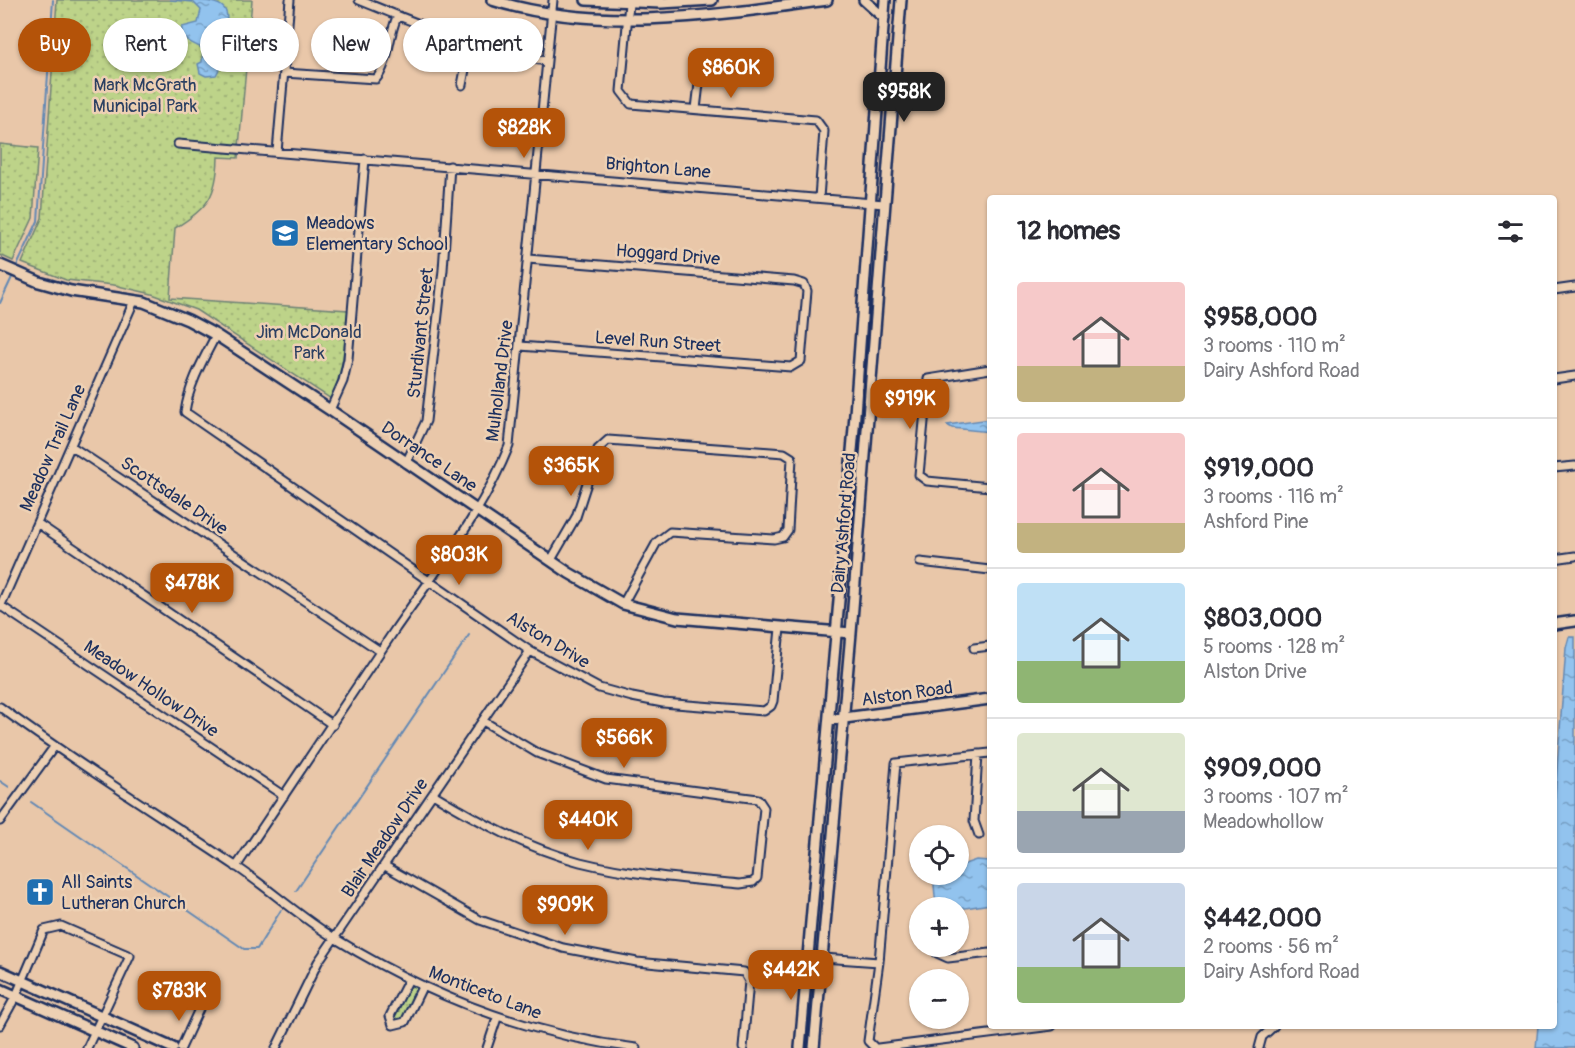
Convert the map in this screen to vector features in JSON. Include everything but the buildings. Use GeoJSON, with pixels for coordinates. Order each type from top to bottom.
{"type":"FeatureCollection","features":[{"type":"Feature","properties":{"kind":"main road"},"geometry":{"type":"LineString","coordinates":[[492,0],[552,12],[627,20],[693,17],[827,0]]}},
{"type":"Feature","properties":{"kind":"main road"},"geometry":{"type":"LineString","coordinates":[[586,0],[629,3],[712,0]]}},
{"type":"Feature","properties":{"kind":"main road"},"geometry":{"type":"LineString","coordinates":[[864,0],[884,18]]}},
{"type":"Feature","properties":{"kind":"main road","name":"Dairy Ashford Road"},"geometry":{"type":"LineString","coordinates":[[800,1048],[854,428],[868,202],[885,0]]}},
{"type":"Feature","properties":{"kind":"main road","name":"Dairy Ashford Road"},"geometry":{"type":"LineString","coordinates":[[814,1048],[844,719],[901,0]]}},
{"type":"Feature","properties":{"kind":"main road","name":"Dorrance Lane"},"geometry":{"type":"LineString","coordinates":[[2,266],[71,291],[144,302],[188,320],[216,335],[569,573],[623,604],[677,618],[851,633]]}},
{"type":"Feature","properties":{"kind":"main road"},"geometry":{"type":"LineString","coordinates":[[854,428],[868,429]]}},
{"type":"Feature","properties":{"kind":"main road"},"geometry":{"type":"LineString","coordinates":[[1557,624],[1575,621]]}},
{"type":"Feature","properties":{"kind":"main road","name":"Alston Road"},"geometry":{"type":"LineString","coordinates":[[829,720],[987,699]]}},
{"type":"Feature","properties":{"kind":"main road"},"geometry":{"type":"LineString","coordinates":[[0,970],[173,1048]]}},
{"type":"Feature","properties":{"kind":"main road"},"geometry":{"type":"LineString","coordinates":[[0,989],[133,1048]]}},
{"type":"Feature","properties":{"kind":"street"},"geometry":{"type":"LineString","coordinates":[[277,152],[290,0]]}},
{"type":"Feature","properties":{"kind":"street"},"geometry":{"type":"LineString","coordinates":[[359,0],[403,19]]}},
{"type":"Feature","properties":{"kind":"street","name":"Mulholland Drive"},"geometry":{"type":"LineString","coordinates":[[236,867],[333,725],[380,651],[479,511],[494,483],[509,446],[545,61],[553,0]]}},
{"type":"Feature","properties":{"kind":"street"},"geometry":{"type":"LineString","coordinates":[[691,2],[693,17]]}},
{"type":"Feature","properties":{"kind":"street"},"geometry":{"type":"LineString","coordinates":[[629,3],[621,91],[625,99],[631,104],[809,118],[820,124],[824,131],[819,198]]}},
{"type":"Feature","properties":{"kind":"street"},"geometry":{"type":"LineString","coordinates":[[284,73],[371,80],[380,75],[386,64],[387,45],[397,17]]}},
{"type":"Feature","properties":{"kind":"street"},"geometry":{"type":"LineString","coordinates":[[696,109],[701,67]]}},
{"type":"Feature","properties":{"kind":"street"},"geometry":{"type":"LineString","coordinates":[[462,85],[463,72]]}},
{"type":"Feature","properties":{"kind":"street","name":"Brighton Lane"},"geometry":{"type":"LineString","coordinates":[[178,144],[535,172],[884,204]]}},
{"type":"Feature","properties":{"kind":"street"},"geometry":{"type":"LineString","coordinates":[[330,410],[344,381],[348,359],[365,159]]}},
{"type":"Feature","properties":{"kind":"street","name":"Sturdivant Street"},"geometry":{"type":"LineString","coordinates":[[406,463],[426,421],[443,270],[450,166]]}},
{"type":"Feature","properties":{"kind":"street","name":"Hoggard Drive"},"geometry":{"type":"LineString","coordinates":[[528,259],[794,280],[804,284],[807,291],[801,361],[794,366]]}},
{"type":"Feature","properties":{"kind":"street"},"geometry":{"type":"LineString","coordinates":[[1557,290],[1575,287]]}},
{"type":"Feature","properties":{"kind":"street","name":"Meadow Trail Lane"},"geometry":{"type":"LineString","coordinates":[[0,607],[134,301]]}},
{"type":"Feature","properties":{"kind":"street","name":"Alston Drive"},"geometry":{"type":"LineString","coordinates":[[216,335],[191,386],[185,412],[530,651],[599,688],[663,703],[756,711],[768,709],[773,701],[780,628]]}},
{"type":"Feature","properties":{"kind":"street","name":"Level Run Street"},"geometry":{"type":"LineString","coordinates":[[520,346],[794,366]]}},
{"type":"Feature","properties":{"kind":"street"},"geometry":{"type":"LineString","coordinates":[[987,369],[928,379],[919,474],[922,478],[987,487]]}},
{"type":"Feature","properties":{"kind":"street"},"geometry":{"type":"LineString","coordinates":[[1557,379],[1575,376]]}},
{"type":"Feature","properties":{"kind":"street"},"geometry":{"type":"LineString","coordinates":[[551,560],[576,517],[602,443],[615,439],[784,453],[790,456],[794,465],[788,530],[783,537],[774,539],[670,532],[657,542],[623,604]]}},
{"type":"Feature","properties":{"kind":"street","name":"Scottsdale Drive"},"geometry":{"type":"LineString","coordinates":[[71,446],[380,651]]}},
{"type":"Feature","properties":{"kind":"street"},"geometry":{"type":"LineString","coordinates":[[1557,468],[1575,466]]}},
{"type":"Feature","properties":{"kind":"street"},"geometry":{"type":"LineString","coordinates":[[37,524],[333,725]]}},
{"type":"Feature","properties":{"kind":"street"},"geometry":{"type":"LineString","coordinates":[[1557,559],[1575,556]]}},
{"type":"Feature","properties":{"kind":"street"},"geometry":{"type":"LineString","coordinates":[[920,562],[987,570]]}},
{"type":"Feature","properties":{"kind":"street","name":"Meadow Hollow Drive"},"geometry":{"type":"LineString","coordinates":[[0,607],[284,796]]}},
{"type":"Feature","properties":{"kind":"street"},"geometry":{"type":"LineString","coordinates":[[974,648],[987,646]]}},
{"type":"Feature","properties":{"kind":"street","name":"Blair Meadow Drive"},"geometry":{"type":"LineString","coordinates":[[276,1048],[318,962],[530,651]]}},
{"type":"Feature","properties":{"kind":"street"},"geometry":{"type":"LineString","coordinates":[[0,708],[54,747],[236,867]]}},
{"type":"Feature","properties":{"kind":"street"},"geometry":{"type":"LineString","coordinates":[[433,794],[488,826],[520,841],[576,861],[650,875],[740,884],[753,882],[759,873],[764,808],[758,798],[606,779],[537,753],[483,722]]}},
{"type":"Feature","properties":{"kind":"street"},"geometry":{"type":"LineString","coordinates":[[0,821],[54,747]]}},
{"type":"Feature","properties":{"kind":"street"},"geometry":{"type":"LineString","coordinates":[[987,753],[896,763],[879,962],[868,1041],[876,1048],[1026,1029]]}},
{"type":"Feature","properties":{"kind":"street"},"geometry":{"type":"LineString","coordinates":[[978,754],[974,820],[978,835]]}},
{"type":"Feature","properties":{"kind":"street"},"geometry":{"type":"LineString","coordinates":[[385,866],[480,920],[563,948],[637,962],[740,970],[747,974],[749,981],[743,1048]]}},
{"type":"Feature","properties":{"kind":"street","name":"Monticeto Lane"},"geometry":{"type":"LineString","coordinates":[[236,867],[334,938],[422,987],[497,1018],[576,1040],[636,1048]]}},
{"type":"Feature","properties":{"kind":"street"},"geometry":{"type":"LineString","coordinates":[[0,1025],[23,981],[44,930],[51,926],[61,926],[130,956],[87,1048]]}},
{"type":"Feature","properties":{"kind":"street"},"geometry":{"type":"LineString","coordinates":[[969,956],[987,953]]}},
{"type":"Feature","properties":{"kind":"street"},"geometry":{"type":"LineString","coordinates":[[809,957],[879,962]]}},
{"type":"Feature","properties":{"kind":"street"},"geometry":{"type":"LineString","coordinates":[[409,979],[390,1016],[393,1025],[405,1022],[422,987]]}},
{"type":"Feature","properties":{"kind":"street"},"geometry":{"type":"LineString","coordinates":[[181,1048],[200,1007]]}},
{"type":"Feature","properties":{"kind":"street"},"geometry":{"type":"LineString","coordinates":[[487,1048],[497,1018]]}},
{"type":"Feature","properties":{"kind":"street"},"geometry":{"type":"LineString","coordinates":[[1259,1048],[1262,1037],[1271,1029]]}},
{"type":"Feature","properties":{"kind":"street"},"geometry":{"type":"LineString","coordinates":[[574,1048],[576,1040]]}},
{"type":"Feature","properties":{"kind":"green space","name":"Mark McGrath Municipal Park"},"geometry":{"type":"Polygon","coordinates":[[[57,0],[252,0],[250,18],[200,18],[200,72],[246,72],[238,158],[218,157],[216,182],[208,200],[195,214],[175,228],[170,298],[348,310],[341,366],[331,399],[196,310],[152,294],[114,285],[66,280],[22,263],[42,218],[52,72],[91,72],[91,18],[56,18],[57,0]]]}},
{"type":"Feature","properties":{"kind":"green space"},"geometry":{"type":"Polygon","coordinates":[[[0,144],[38,148],[33,218],[13,261],[0,255],[0,144]]]}},
{"type":"Feature","properties":{"kind":"green space"},"geometry":{"type":"Polygon","coordinates":[[[409,980],[421,987],[404,1022],[397,1025],[391,1016],[409,980]]]}},
{"type":"Feature","properties":{"kind":"water"},"geometry":{"type":"Polygon","coordinates":[[[170,0],[214,3],[222,6],[226,12],[227,18],[200,18],[200,47],[188,41],[188,26],[198,23],[201,10],[193,2],[170,0]]]}},
{"type":"Feature","properties":{"kind":"water"},"geometry":{"type":"Polygon","coordinates":[[[200,63],[200,72],[218,72],[216,75],[206,76],[200,73],[198,64],[200,63]]]}},
{"type":"Feature","properties":{"kind":"water"},"geometry":{"type":"Polygon","coordinates":[[[987,419],[987,432],[952,428],[947,425],[987,419]]]}},
{"type":"Feature","properties":{"kind":"water"},"geometry":{"type":"Polygon","coordinates":[[[1569,637],[1575,637],[1575,1048],[1536,1048],[1538,1029],[1557,1029],[1557,770],[1566,648],[1569,637]]]}},
{"type":"Feature","properties":{"kind":"water"},"geometry":{"type":"Polygon","coordinates":[[[976,860],[987,861],[987,904],[969,907],[969,897],[935,897],[934,885],[969,885],[969,862],[976,860]]]}},
{"type":"Feature","properties":{"kind":"waterway"},"geometry":{"type":"LineString","coordinates":[[16,268],[38,221],[53,0]]}},
{"type":"Feature","properties":{"kind":"waterway"},"geometry":{"type":"LineString","coordinates":[[0,303],[14,273]]}},
{"type":"Feature","properties":{"kind":"waterway"},"geometry":{"type":"LineString","coordinates":[[296,891],[469,635]]}},
{"type":"Feature","properties":{"kind":"waterway"},"geometry":{"type":"LineString","coordinates":[[0,781],[9,787]]}},
{"type":"Feature","properties":{"kind":"waterway"},"geometry":{"type":"LineString","coordinates":[[31,802],[244,949],[257,949],[281,910]]}},
{"type":"Feature","properties":{"kind":"place","name":"Meadows Elementary School"},"geometry":{"type":"Point","coordinates":[285,233]}},
{"type":"Feature","properties":{"kind":"place","name":"All Saints Lutheran Church"},"geometry":{"type":"Point","coordinates":[40,892]}},
{"type":"Feature","properties":{"kind":"park label","name":"Jim McDonald Park"},"geometry":{"type":"Point","coordinates":[309,342]}}]}
